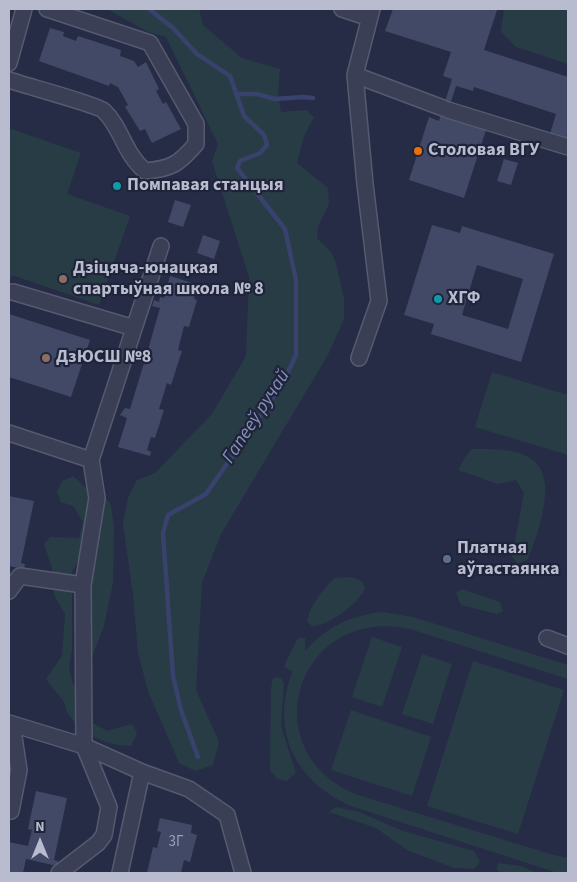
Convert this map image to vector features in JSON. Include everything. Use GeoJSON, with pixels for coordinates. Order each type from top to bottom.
{"type":"FeatureCollection","features":[{"type":"Feature","properties":{"kind":"lane"},"geometry":{"type":"LineString","coordinates":[[9,62],[24,9]]}},
{"type":"Feature","properties":{"kind":"lane"},"geometry":{"type":"LineString","coordinates":[[9,80],[103,109],[116,127],[126,150],[145,171],[166,169],[186,156],[196,144],[196,124],[150,43],[47,9]]}},
{"type":"Feature","properties":{"kind":"lane"},"geometry":{"type":"LineString","coordinates":[[342,9],[371,13],[355,75],[365,184],[379,301],[359,358]]}},
{"type":"Feature","properties":{"kind":"lane"},"geometry":{"type":"LineString","coordinates":[[355,75],[446,109],[568,147]]}},
{"type":"Feature","properties":{"kind":"lane"},"geometry":{"type":"LineString","coordinates":[[59,873],[98,843],[104,835],[109,807],[84,746],[83,585],[97,498],[91,460],[161,246]]}},
{"type":"Feature","properties":{"kind":"lane"},"geometry":{"type":"LineString","coordinates":[[13,292],[134,328]]}},
{"type":"Feature","properties":{"kind":"lane"},"geometry":{"type":"LineString","coordinates":[[9,433],[91,460]]}},
{"type":"Feature","properties":{"kind":"lane"},"geometry":{"type":"LineString","coordinates":[[9,591],[20,576],[83,585]]}},
{"type":"Feature","properties":{"kind":"lane"},"geometry":{"type":"LineString","coordinates":[[547,638],[568,646]]}},
{"type":"Feature","properties":{"kind":"lane"},"geometry":{"type":"LineString","coordinates":[[11,811],[19,770],[10,724],[84,746],[142,772],[189,790],[227,815],[243,873]]}},
{"type":"Feature","properties":{"kind":"lane"},"geometry":{"type":"LineString","coordinates":[[120,873],[142,772]]}},
{"type":"Feature","properties":{"kind":"shaded area"},"geometry":{"type":"Polygon","coordinates":[[[107,9],[199,9],[203,25],[242,58],[280,69],[278,94],[281,112],[306,110],[314,117],[304,136],[297,163],[328,188],[329,204],[318,226],[317,238],[331,252],[336,263],[344,299],[344,319],[328,355],[221,534],[202,583],[196,690],[219,742],[213,765],[195,771],[179,763],[148,691],[138,653],[133,595],[123,524],[128,498],[137,480],[155,473],[212,414],[246,356],[249,277],[212,161],[218,144],[166,37],[148,32],[107,9]]]}},
{"type":"Feature","properties":{"kind":"shaded area"},"geometry":{"type":"Polygon","coordinates":[[[504,9],[568,9],[568,64],[516,47],[501,32],[504,9]]]}},
{"type":"Feature","properties":{"kind":"shaded area"},"geometry":{"type":"Polygon","coordinates":[[[11,129],[81,153],[67,194],[130,216],[99,305],[12,275],[9,282],[9,136],[11,129]]]}},
{"type":"Feature","properties":{"kind":"shaded area"},"geometry":{"type":"Polygon","coordinates":[[[492,372],[568,395],[568,455],[475,427],[492,372]]]}},
{"type":"Feature","properties":{"kind":"shaded area"},"geometry":{"type":"Polygon","coordinates":[[[472,449],[517,452],[530,458],[539,466],[544,478],[544,506],[537,535],[528,559],[518,564],[512,557],[524,493],[516,480],[498,484],[458,470],[472,449]]]}},
{"type":"Feature","properties":{"kind":"shaded area"},"geometry":{"type":"Polygon","coordinates":[[[73,476],[92,493],[104,496],[111,505],[114,528],[113,583],[104,626],[93,655],[85,653],[84,563],[78,561],[72,572],[72,649],[69,668],[73,684],[85,693],[93,723],[107,731],[132,724],[137,733],[131,746],[103,741],[79,727],[67,712],[63,701],[46,679],[62,656],[65,614],[54,595],[52,568],[44,544],[50,537],[79,538],[83,522],[73,506],[61,502],[57,491],[62,481],[73,476]]]}},
{"type":"Feature","properties":{"kind":"shaded area"},"geometry":{"type":"Polygon","coordinates":[[[351,577],[362,581],[365,588],[362,594],[342,613],[326,623],[312,626],[307,621],[314,603],[321,593],[334,578],[351,577]]]}},
{"type":"Feature","properties":{"kind":"shaded area"},"geometry":{"type":"Polygon","coordinates":[[[462,589],[500,602],[503,611],[497,614],[461,605],[456,593],[462,589]]]}},
{"type":"Feature","properties":{"kind":"shaded area"},"geometry":{"type":"Polygon","coordinates":[[[382,612],[413,617],[568,665],[568,679],[410,629],[371,627],[339,638],[315,659],[301,686],[297,717],[305,747],[325,774],[358,795],[568,858],[568,873],[558,873],[354,807],[333,797],[316,784],[302,769],[292,752],[286,733],[284,713],[286,692],[293,670],[290,671],[284,666],[298,638],[305,638],[305,651],[321,635],[339,624],[359,616],[382,612]]]}},
{"type":"Feature","properties":{"kind":"shaded area"},"geometry":{"type":"Polygon","coordinates":[[[372,637],[402,647],[382,707],[352,697],[372,637]]]}},
{"type":"Feature","properties":{"kind":"shaded area"},"geometry":{"type":"Polygon","coordinates":[[[422,654],[452,664],[433,724],[402,714],[422,654]]]}},
{"type":"Feature","properties":{"kind":"shaded area"},"geometry":{"type":"Polygon","coordinates":[[[473,661],[564,690],[518,834],[427,806],[473,661]]]}},
{"type":"Feature","properties":{"kind":"shaded area"},"geometry":{"type":"Polygon","coordinates":[[[281,677],[284,684],[281,726],[296,773],[287,781],[277,779],[270,770],[271,689],[273,678],[281,677]]]}},
{"type":"Feature","properties":{"kind":"shaded area"},"geometry":{"type":"Polygon","coordinates":[[[351,710],[431,737],[412,796],[331,770],[351,710]]]}},
{"type":"Feature","properties":{"kind":"shaded area"},"geometry":{"type":"Polygon","coordinates":[[[336,807],[359,812],[403,831],[474,851],[480,862],[474,869],[454,868],[407,850],[376,828],[329,812],[336,807]]]}},
{"type":"Feature","properties":{"kind":"shaded area"},"geometry":{"type":"Polygon","coordinates":[[[498,863],[521,866],[537,873],[502,873],[497,870],[498,863]]]}},
{"type":"Feature","properties":{"kind":"building"},"geometry":{"type":"Polygon","coordinates":[[[393,9],[497,10],[484,50],[568,77],[568,139],[550,134],[556,114],[474,87],[473,91],[456,86],[446,117],[486,130],[464,198],[409,180],[429,117],[439,121],[452,79],[443,76],[451,52],[385,31],[393,9]]]}},
{"type":"Feature","properties":{"kind":"building"},"geometry":{"type":"Polygon","coordinates":[[[50,28],[64,32],[63,36],[76,41],[78,36],[121,50],[120,56],[134,61],[138,67],[146,62],[159,89],[156,91],[163,104],[166,102],[181,129],[152,143],[145,129],[140,131],[125,107],[128,105],[118,87],[110,83],[109,86],[39,61],[50,28]]]}},
{"type":"Feature","properties":{"kind":"building"},"geometry":{"type":"Polygon","coordinates":[[[504,159],[518,163],[511,185],[497,181],[504,159]]]}},
{"type":"Feature","properties":{"kind":"building"},"geometry":{"type":"Polygon","coordinates":[[[175,200],[191,205],[183,227],[168,222],[175,200]]]}},
{"type":"Feature","properties":{"kind":"building","name":"ХГФ"},"geometry":{"type":"Polygon","coordinates":[[[432,225],[460,233],[462,226],[554,254],[521,362],[431,334],[434,324],[404,315],[432,225]],[[477,265],[462,315],[508,329],[523,279],[477,265]]]}},
{"type":"Feature","properties":{"kind":"building"},"geometry":{"type":"Polygon","coordinates":[[[203,235],[220,241],[214,259],[197,253],[203,235]]]}},
{"type":"Feature","properties":{"kind":"building"},"geometry":{"type":"Polygon","coordinates":[[[170,276],[202,286],[201,291],[196,290],[194,299],[197,300],[189,327],[184,326],[178,350],[182,351],[171,385],[167,383],[159,409],[164,410],[155,438],[151,437],[147,450],[151,452],[150,456],[118,447],[127,418],[120,415],[125,408],[130,409],[144,363],[137,361],[143,352],[147,353],[160,308],[152,306],[154,300],[159,302],[160,297],[164,298],[170,276]]]}},
{"type":"Feature","properties":{"kind":"building","name":"ДзЮСШ №8"},"geometry":{"type":"Polygon","coordinates":[[[9,314],[90,340],[71,397],[9,377],[9,314]]]}},
{"type":"Feature","properties":{"kind":"building"},"geometry":{"type":"Polygon","coordinates":[[[9,496],[34,501],[21,563],[25,564],[24,569],[9,566],[9,496]]]}},
{"type":"Feature","properties":{"kind":"building"},"geometry":{"type":"Polygon","coordinates":[[[36,791],[67,798],[54,860],[58,861],[57,866],[26,859],[23,873],[9,873],[9,842],[28,846],[32,830],[28,829],[36,791]]]}},
{"type":"Feature","properties":{"kind":"building"},"geometry":{"type":"Polygon","coordinates":[[[160,818],[192,825],[191,833],[197,835],[190,862],[184,860],[181,873],[147,873],[153,847],[157,848],[161,832],[157,831],[160,818]]]}},
{"type":"Feature","properties":{"kind":"waterway","name":"Гапееў ручай"},"geometry":{"type":"LineString","coordinates":[[149,9],[173,28],[197,54],[230,76],[244,116],[264,135],[267,145],[260,153],[240,161],[237,168],[285,229],[296,280],[296,355],[283,383],[206,494],[168,515],[163,533],[173,676],[181,710],[198,757]]}},
{"type":"Feature","properties":{"kind":"waterway"},"geometry":{"type":"LineString","coordinates":[[236,94],[257,94],[275,99],[313,98]]}},
{"type":"Feature","properties":{"kind":"place","name":"Столовая ВГУ"},"geometry":{"type":"Point","coordinates":[418,151]}},
{"type":"Feature","properties":{"kind":"place","name":"Помпавая станцыя"},"geometry":{"type":"Point","coordinates":[117,186]}},
{"type":"Feature","properties":{"kind":"place","name":"Дзіцяча-юнацкая спартыўная школа № 8"},"geometry":{"type":"Point","coordinates":[63,279]}},
{"type":"Feature","properties":{"kind":"place","name":"ХГФ"},"geometry":{"type":"Point","coordinates":[438,299]}},
{"type":"Feature","properties":{"kind":"place","name":"ДзЮСШ №8"},"geometry":{"type":"Point","coordinates":[46,358]}},
{"type":"Feature","properties":{"kind":"place","name":"Платная аўтастаянка"},"geometry":{"type":"Point","coordinates":[447,559]}}]}
